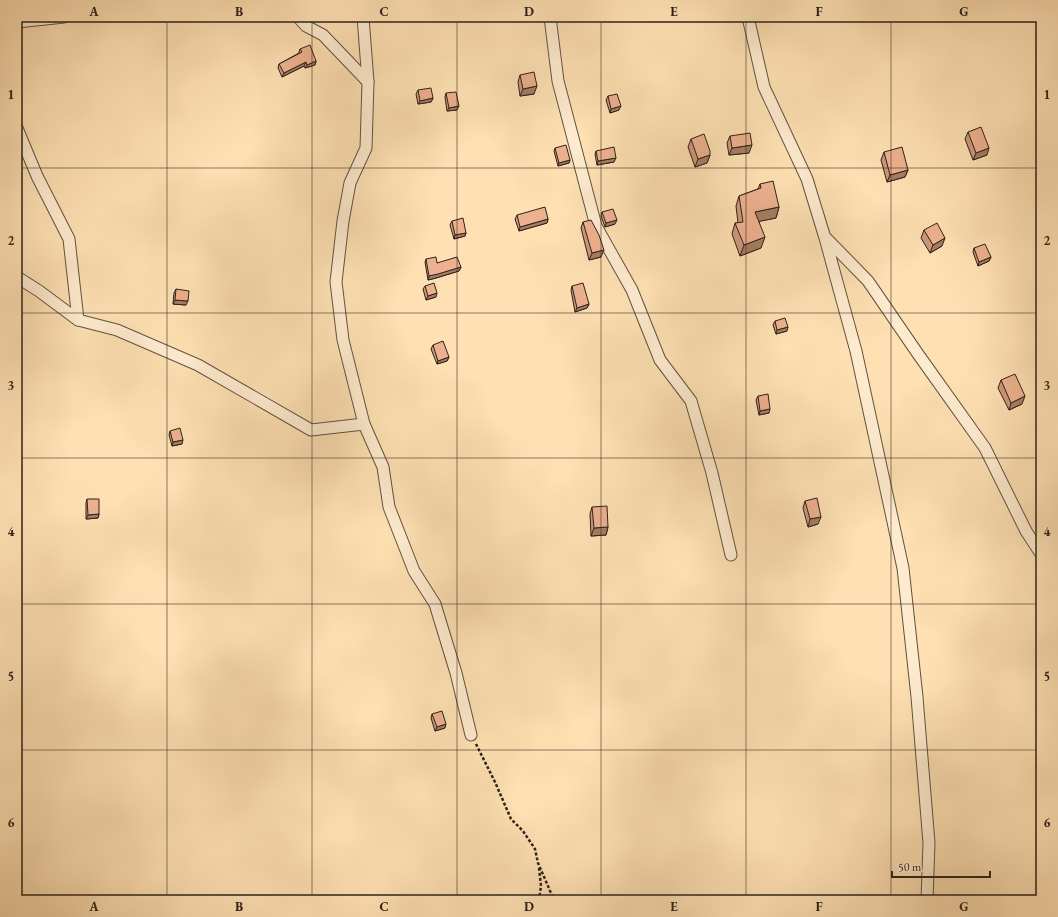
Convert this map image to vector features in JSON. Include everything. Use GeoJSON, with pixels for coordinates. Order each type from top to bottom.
{"type":"FeatureCollection","features":[{"type":"Feature","properties":{"kind":"street"},"geometry":{"type":"LineString","coordinates":[[17,22],[64,17]]}},
{"type":"Feature","properties":{"kind":"street"},"geometry":{"type":"LineString","coordinates":[[298,17],[306,26],[323,35],[368,82]]}},
{"type":"Feature","properties":{"kind":"street"},"geometry":{"type":"LineString","coordinates":[[363,17],[368,82],[366,148],[350,183],[343,221],[336,282],[343,340],[364,424],[383,467],[388,507],[414,571],[435,604],[456,673],[471,735]]}},
{"type":"Feature","properties":{"kind":"street"},"geometry":{"type":"LineString","coordinates":[[550,17],[558,81],[596,226],[632,290],[660,360],[691,401],[712,473],[731,555]]}},
{"type":"Feature","properties":{"kind":"street"},"geometry":{"type":"LineString","coordinates":[[748,17],[764,87],[807,179],[825,238],[856,351],[903,568],[929,843],[927,900]]}},
{"type":"Feature","properties":{"kind":"street"},"geometry":{"type":"LineString","coordinates":[[17,128],[37,176],[69,239],[78,320]]}},
{"type":"Feature","properties":{"kind":"street"},"geometry":{"type":"LineString","coordinates":[[825,238],[868,281],[985,448],[1026,531],[1041,554]]}},
{"type":"Feature","properties":{"kind":"street"},"geometry":{"type":"LineString","coordinates":[[17,277],[39,291],[78,320],[117,330],[198,365],[311,430],[364,424]]}},
{"type":"Feature","properties":{"kind":"path"},"geometry":{"type":"LineString","coordinates":[[471,735],[495,782],[511,819],[523,831],[535,849],[541,886],[539,900]]}},
{"type":"Feature","properties":{"kind":"path"},"geometry":{"type":"LineString","coordinates":[[538,863],[554,900]]}},
{"type":"Feature","properties":{"kind":"building"},"geometry":{"type":"Polygon","coordinates":[[[310,45],[316,61],[307,65],[306,62],[284,73],[279,64],[302,52],[300,49],[310,45]]]}},
{"type":"Feature","properties":{"kind":"building"},"geometry":{"type":"Polygon","coordinates":[[[534,72],[537,86],[523,89],[520,75],[534,72]]]}},
{"type":"Feature","properties":{"kind":"building"},"geometry":{"type":"Polygon","coordinates":[[[431,88],[433,98],[420,101],[418,90],[431,88]]]}},
{"type":"Feature","properties":{"kind":"building"},"geometry":{"type":"Polygon","coordinates":[[[456,92],[459,106],[449,108],[446,93],[456,92]]]}},
{"type":"Feature","properties":{"kind":"building"},"geometry":{"type":"Polygon","coordinates":[[[617,94],[621,106],[611,109],[608,96],[617,94]]]}},
{"type":"Feature","properties":{"kind":"building"},"geometry":{"type":"Polygon","coordinates":[[[981,127],[989,148],[976,153],[968,132],[981,127]]]}},
{"type":"Feature","properties":{"kind":"building"},"geometry":{"type":"Polygon","coordinates":[[[750,133],[752,145],[732,148],[730,136],[750,133]]]}},
{"type":"Feature","properties":{"kind":"building"},"geometry":{"type":"Polygon","coordinates":[[[704,134],[710,155],[698,159],[691,139],[704,134]]]}},
{"type":"Feature","properties":{"kind":"building"},"geometry":{"type":"Polygon","coordinates":[[[566,145],[570,160],[559,163],[555,148],[566,145]]]}},
{"type":"Feature","properties":{"kind":"building"},"geometry":{"type":"Polygon","coordinates":[[[614,147],[616,158],[598,161],[596,151],[614,147]]]}},
{"type":"Feature","properties":{"kind":"building"},"geometry":{"type":"Polygon","coordinates":[[[902,147],[908,170],[890,175],[884,152],[902,147]]]}},
{"type":"Feature","properties":{"kind":"building"},"geometry":{"type":"Polygon","coordinates":[[[773,181],[779,207],[755,212],[765,237],[744,245],[735,223],[743,222],[739,196],[761,188],[760,184],[773,181]]]}},
{"type":"Feature","properties":{"kind":"building"},"geometry":{"type":"Polygon","coordinates":[[[545,207],[548,219],[520,227],[517,215],[545,207]]]}},
{"type":"Feature","properties":{"kind":"building"},"geometry":{"type":"Polygon","coordinates":[[[613,209],[617,220],[606,223],[602,212],[613,209]]]}},
{"type":"Feature","properties":{"kind":"building"},"geometry":{"type":"Polygon","coordinates":[[[463,218],[466,233],[455,235],[452,221],[463,218]]]}},
{"type":"Feature","properties":{"kind":"building"},"geometry":{"type":"Polygon","coordinates":[[[591,220],[599,235],[604,250],[592,253],[583,222],[591,220]]]}},
{"type":"Feature","properties":{"kind":"building"},"geometry":{"type":"Polygon","coordinates":[[[937,223],[945,238],[933,245],[924,230],[937,223]]]}},
{"type":"Feature","properties":{"kind":"building"},"geometry":{"type":"Polygon","coordinates":[[[985,244],[991,257],[979,262],[974,248],[985,244]]]}},
{"type":"Feature","properties":{"kind":"building"},"geometry":{"type":"Polygon","coordinates":[[[436,257],[437,263],[457,257],[461,267],[429,276],[426,259],[436,257]]]}},
{"type":"Feature","properties":{"kind":"building"},"geometry":{"type":"Polygon","coordinates":[[[434,283],[437,293],[428,296],[425,286],[434,283]]]}},
{"type":"Feature","properties":{"kind":"building"},"geometry":{"type":"Polygon","coordinates":[[[583,283],[589,304],[577,308],[572,286],[583,283]]]}},
{"type":"Feature","properties":{"kind":"building"},"geometry":{"type":"Polygon","coordinates":[[[176,289],[189,291],[188,301],[175,300],[176,289]]]}},
{"type":"Feature","properties":{"kind":"building"},"geometry":{"type":"Polygon","coordinates":[[[785,318],[788,327],[777,330],[775,321],[785,318]]]}},
{"type":"Feature","properties":{"kind":"building"},"geometry":{"type":"Polygon","coordinates":[[[443,341],[449,357],[438,361],[433,345],[443,341]]]}},
{"type":"Feature","properties":{"kind":"building"},"geometry":{"type":"Polygon","coordinates":[[[1015,374],[1025,396],[1011,403],[1001,380],[1015,374]]]}},
{"type":"Feature","properties":{"kind":"building"},"geometry":{"type":"Polygon","coordinates":[[[768,394],[770,409],[760,411],[758,396],[768,394]]]}},
{"type":"Feature","properties":{"kind":"building"},"geometry":{"type":"Polygon","coordinates":[[[180,428],[183,440],[173,442],[170,431],[180,428]]]}},
{"type":"Feature","properties":{"kind":"building"},"geometry":{"type":"Polygon","coordinates":[[[817,498],[821,517],[810,519],[805,501],[817,498]]]}},
{"type":"Feature","properties":{"kind":"building"},"geometry":{"type":"Polygon","coordinates":[[[87,499],[99,499],[99,514],[88,515],[87,499]]]}},
{"type":"Feature","properties":{"kind":"building"},"geometry":{"type":"Polygon","coordinates":[[[607,506],[608,527],[594,528],[592,507],[607,506]]]}},
{"type":"Feature","properties":{"kind":"building"},"geometry":{"type":"Polygon","coordinates":[[[442,711],[446,724],[437,727],[432,714],[442,711]]]}}]}
